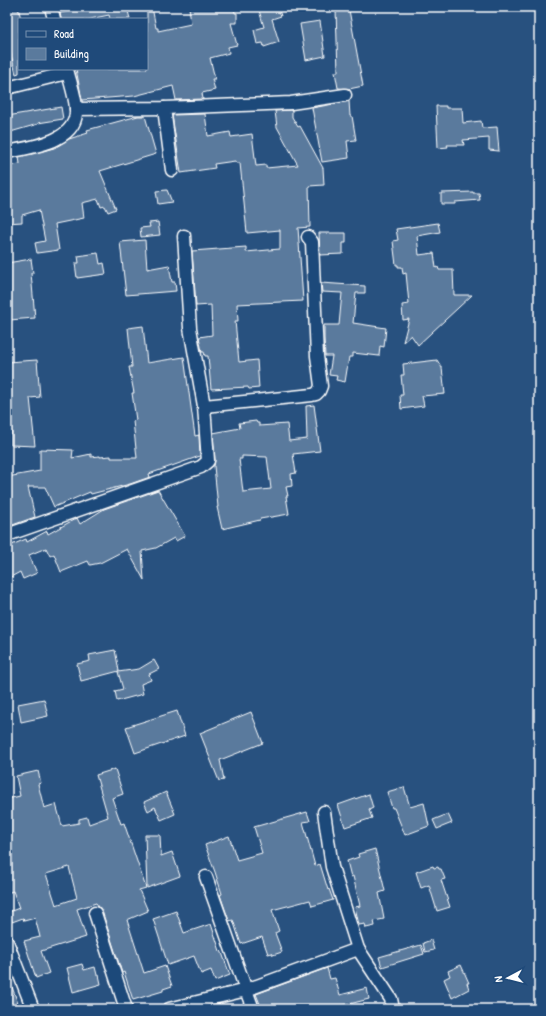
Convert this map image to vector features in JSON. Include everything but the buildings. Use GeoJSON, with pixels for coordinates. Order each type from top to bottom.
{"type":"FeatureCollection","features":[{"type":"Feature","properties":{"kind":"street"},"geometry":{"type":"LineString","coordinates":[[51,7],[54,18]]}},
{"type":"Feature","properties":{"kind":"street"},"geometry":{"type":"LineString","coordinates":[[7,152],[57,139],[70,129],[75,120],[76,109],[67,71],[9,86]]}},
{"type":"Feature","properties":{"kind":"street"},"geometry":{"type":"LineString","coordinates":[[76,109],[164,108],[291,103],[345,95]]}},
{"type":"Feature","properties":{"kind":"street"},"geometry":{"type":"LineString","coordinates":[[164,108],[172,170]]}},
{"type":"Feature","properties":{"kind":"street"},"geometry":{"type":"LineString","coordinates":[[7,535],[201,467],[208,462],[204,406],[190,328],[184,236]]}},
{"type":"Feature","properties":{"kind":"street"},"geometry":{"type":"LineString","coordinates":[[204,406],[312,395],[319,391],[321,386],[316,328],[314,266],[312,242],[308,237]]}},
{"type":"Feature","properties":{"kind":"street"},"geometry":{"type":"LineString","coordinates":[[324,812],[332,867],[358,949],[391,999],[393,1009]]}},
{"type":"Feature","properties":{"kind":"street"},"geometry":{"type":"LineString","coordinates":[[206,877],[253,1009]]}},
{"type":"Feature","properties":{"kind":"street"},"geometry":{"type":"LineString","coordinates":[[95,913],[126,1009]]}},
{"type":"Feature","properties":{"kind":"street"},"geometry":{"type":"LineString","coordinates":[[7,942],[33,1009]]}},
{"type":"Feature","properties":{"kind":"street"},"geometry":{"type":"LineString","coordinates":[[169,1009],[246,990],[358,949]]}}]}
